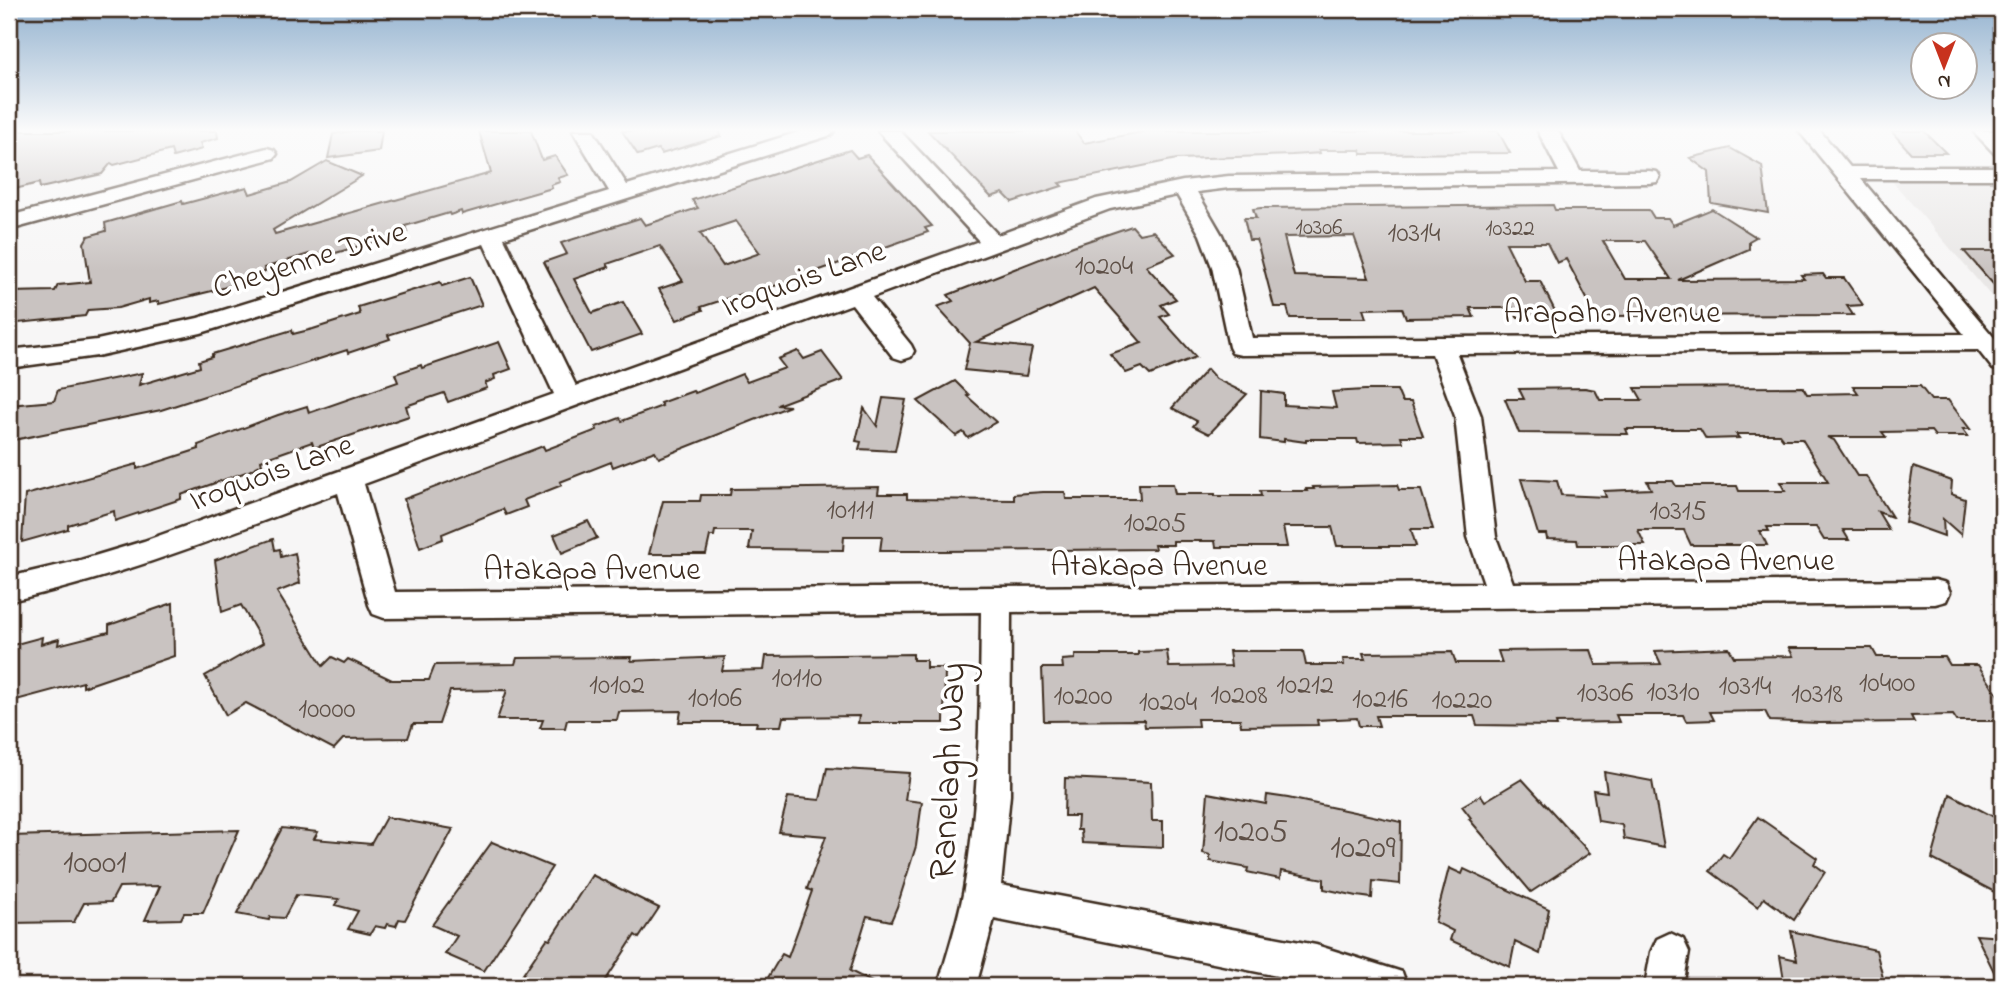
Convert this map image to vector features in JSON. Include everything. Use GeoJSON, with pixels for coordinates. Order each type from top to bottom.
{"type":"FeatureCollection","features":[{"type":"Feature","properties":{"kind":"street"},"geometry":{"type":"LineString","coordinates":[[9,223],[179,177]]}},
{"type":"Feature","properties":{"kind":"street"},"geometry":{"type":"LineString","coordinates":[[612,177],[622,194]]}},
{"type":"Feature","properties":{"kind":"street","name":"Cheyenne Drive"},"geometry":{"type":"LineString","coordinates":[[9,359],[97,348],[201,325],[675,177]]}},
{"type":"Feature","properties":{"kind":"street"},"geometry":{"type":"LineString","coordinates":[[932,177],[993,243]]}},
{"type":"Feature","properties":{"kind":"street","name":"Iroquois Lane"},"geometry":{"type":"LineString","coordinates":[[9,589],[81,572],[149,551],[1104,204],[1183,187],[1276,180],[1616,177]]}},
{"type":"Feature","properties":{"kind":"street"},"geometry":{"type":"LineString","coordinates":[[1848,177],[2002,363]]}},
{"type":"Feature","properties":{"kind":"street","name":"Arapaho Avenue"},"geometry":{"type":"LineString","coordinates":[[1183,187],[1211,235],[1224,267],[1241,347],[1984,342]]}},
{"type":"Feature","properties":{"kind":"street"},"geometry":{"type":"LineString","coordinates":[[491,235],[569,398]]}},
{"type":"Feature","properties":{"kind":"street"},"geometry":{"type":"LineString","coordinates":[[856,293],[902,351]]}},
{"type":"Feature","properties":{"kind":"street"},"geometry":{"type":"LineString","coordinates":[[1441,345],[1468,416],[1482,537],[1503,596]]}},
{"type":"Feature","properties":{"kind":"street","name":"Atakapa Avenue"},"geometry":{"type":"LineString","coordinates":[[348,478],[384,605],[1935,593]]}},
{"type":"Feature","properties":{"kind":"street","name":"Ranelagh Way"},"geometry":{"type":"LineString","coordinates":[[957,986],[982,899],[995,799],[996,600]]}},
{"type":"Feature","properties":{"kind":"street"},"geometry":{"type":"LineString","coordinates":[[982,899],[1316,964],[1388,986]]}},
{"type":"Feature","properties":{"kind":"shaded area"},"geometry":{"type":"Polygon","coordinates":[[[1889,177],[2002,177],[2002,309],[1889,177]]]}},
{"type":"Feature","properties":{"kind":"building"},"geometry":{"type":"Polygon","coordinates":[[[13,177],[87,177],[40,188],[39,183],[15,189],[13,177]]]}},
{"type":"Feature","properties":{"kind":"building"},"geometry":{"type":"Polygon","coordinates":[[[299,177],[360,177],[273,230],[275,234],[475,177],[560,177],[560,182],[551,185],[552,188],[462,214],[461,211],[450,215],[449,213],[405,226],[407,232],[322,257],[320,254],[310,257],[309,254],[264,268],[265,272],[254,275],[254,278],[220,289],[159,304],[159,301],[149,303],[149,299],[118,308],[88,310],[85,316],[9,324],[9,292],[55,291],[58,285],[90,282],[84,243],[88,236],[106,231],[105,223],[182,201],[183,204],[247,187],[250,194],[299,177]]]}},
{"type":"Feature","properties":{"kind":"building"},"geometry":{"type":"Polygon","coordinates":[[[763,177],[888,177],[932,226],[925,228],[928,232],[743,297],[741,294],[701,307],[703,310],[677,320],[659,289],[683,281],[660,246],[607,264],[609,267],[574,279],[592,313],[623,302],[642,334],[591,352],[544,262],[567,254],[561,243],[640,218],[645,225],[698,208],[692,200],[763,177]],[[736,221],[700,233],[723,266],[760,253],[736,221]]]}},
{"type":"Feature","properties":{"kind":"building"},"geometry":{"type":"Polygon","coordinates":[[[972,177],[1086,177],[1059,183],[1062,186],[1012,202],[1003,193],[991,197],[972,177]]]}},
{"type":"Feature","properties":{"kind":"building"},"geometry":{"type":"Polygon","coordinates":[[[1709,177],[1763,177],[1768,213],[1711,203],[1709,177]]]}},
{"type":"Feature","properties":{"kind":"building"},"geometry":{"type":"Polygon","coordinates":[[[1553,205],[1555,210],[1649,210],[1654,218],[1668,218],[1673,225],[1712,209],[1756,237],[1749,241],[1749,249],[1678,280],[1804,279],[1801,275],[1823,274],[1826,278],[1844,278],[1863,305],[1847,306],[1853,315],[1596,316],[1566,259],[1557,263],[1547,243],[1506,243],[1525,281],[1540,281],[1558,317],[1517,317],[1513,308],[1470,308],[1474,317],[1406,318],[1402,308],[1363,309],[1366,318],[1290,318],[1287,307],[1274,307],[1258,245],[1256,240],[1249,240],[1244,218],[1256,218],[1253,209],[1553,205]],[[1354,236],[1284,237],[1294,276],[1369,278],[1354,236]],[[1603,241],[1625,279],[1671,279],[1645,241],[1603,241]]]}},
{"type":"Feature","properties":{"kind":"building"},"geometry":{"type":"Polygon","coordinates":[[[1132,226],[1139,234],[1153,231],[1175,254],[1146,266],[1176,299],[1161,305],[1169,314],[1160,317],[1196,357],[1150,375],[1142,367],[1126,373],[1110,354],[1142,343],[1094,288],[976,342],[1032,348],[1026,376],[964,370],[970,343],[937,307],[953,301],[948,295],[1132,226]]]}},
{"type":"Feature","properties":{"kind":"building"},"geometry":{"type":"Polygon","coordinates":[[[1964,251],[2002,251],[2002,294],[1964,251]]]}},
{"type":"Feature","properties":{"kind":"building"},"geometry":{"type":"Polygon","coordinates":[[[470,277],[482,305],[388,335],[390,339],[348,353],[347,350],[161,410],[9,441],[9,405],[54,401],[58,390],[142,373],[139,385],[200,367],[199,361],[212,357],[212,354],[292,330],[293,334],[313,329],[360,314],[358,307],[440,282],[442,286],[470,277]]]}},
{"type":"Feature","properties":{"kind":"building"},"geometry":{"type":"Polygon","coordinates":[[[499,342],[511,369],[494,375],[495,379],[485,383],[487,388],[448,402],[444,393],[406,406],[409,416],[314,448],[312,442],[261,460],[262,464],[249,471],[181,495],[181,499],[115,521],[114,511],[68,525],[68,529],[22,542],[25,495],[137,464],[137,469],[199,449],[198,445],[278,415],[307,406],[309,413],[398,382],[395,374],[421,365],[422,368],[499,342]]]}},
{"type":"Feature","properties":{"kind":"building"},"geometry":{"type":"Polygon","coordinates":[[[798,351],[804,359],[822,352],[843,380],[777,405],[790,406],[659,458],[655,451],[613,467],[611,462],[560,482],[562,485],[524,500],[527,507],[506,515],[503,509],[442,534],[443,539],[420,548],[404,499],[543,446],[545,450],[597,430],[596,427],[620,418],[622,421],[662,406],[660,403],[693,391],[695,393],[742,374],[747,382],[785,368],[778,359],[798,351]]]}},
{"type":"Feature","properties":{"kind":"building"},"geometry":{"type":"Polygon","coordinates":[[[1207,369],[1216,379],[1247,394],[1209,434],[1193,426],[1197,421],[1172,408],[1207,369]]]}},
{"type":"Feature","properties":{"kind":"building"},"geometry":{"type":"Polygon","coordinates":[[[955,381],[969,395],[967,396],[996,422],[968,438],[963,432],[956,436],[918,401],[955,381]]]}},
{"type":"Feature","properties":{"kind":"building"},"geometry":{"type":"Polygon","coordinates":[[[1853,386],[1920,386],[1931,400],[1948,400],[1970,429],[1963,429],[1968,436],[1935,436],[1931,431],[1882,432],[1886,437],[1827,437],[1834,440],[1857,476],[1866,476],[1892,517],[1878,512],[1889,530],[1843,530],[1849,540],[1824,540],[1816,527],[1767,527],[1769,531],[1760,531],[1767,545],[1691,545],[1684,530],[1638,530],[1645,545],[1578,545],[1577,540],[1547,539],[1546,534],[1538,534],[1521,479],[1557,481],[1561,495],[1606,497],[1604,491],[1651,489],[1647,481],[1673,481],[1676,486],[1737,486],[1739,491],[1785,491],[1780,482],[1828,482],[1802,439],[1783,439],[1779,434],[1736,434],[1739,438],[1706,439],[1700,429],[1626,429],[1628,434],[1519,433],[1505,399],[1524,399],[1519,389],[1585,388],[1595,390],[1600,400],[1642,400],[1635,388],[1803,387],[1807,394],[1858,393],[1853,386]]]}},
{"type":"Feature","properties":{"kind":"building"},"geometry":{"type":"Polygon","coordinates":[[[1397,390],[1402,402],[1411,402],[1423,436],[1401,436],[1403,442],[1358,443],[1357,439],[1306,439],[1306,442],[1284,439],[1284,442],[1260,439],[1261,391],[1284,394],[1284,405],[1336,408],[1332,392],[1397,390]]]}},
{"type":"Feature","properties":{"kind":"building"},"geometry":{"type":"Polygon","coordinates":[[[883,398],[906,400],[895,451],[859,449],[861,442],[856,441],[864,408],[877,426],[883,398]]]}},
{"type":"Feature","properties":{"kind":"building"},"geometry":{"type":"Polygon","coordinates":[[[1913,467],[1952,481],[1951,494],[1965,499],[1961,535],[1943,519],[1944,536],[1905,522],[1913,467]]]}},
{"type":"Feature","properties":{"kind":"building"},"geometry":{"type":"Polygon","coordinates":[[[1139,484],[1173,484],[1175,494],[1215,496],[1261,496],[1260,491],[1307,491],[1306,489],[1314,489],[1313,487],[1397,485],[1399,490],[1421,490],[1433,529],[1411,529],[1416,546],[1337,546],[1332,527],[1283,527],[1287,547],[1216,547],[1215,541],[1173,541],[1173,545],[1154,545],[1155,549],[943,551],[880,551],[882,536],[844,536],[843,550],[749,549],[752,531],[715,531],[714,536],[710,536],[706,554],[649,554],[663,501],[700,501],[701,495],[730,495],[731,489],[879,487],[878,494],[907,494],[907,499],[1014,500],[1014,494],[1065,492],[1066,499],[1140,499],[1139,484]]]}},
{"type":"Feature","properties":{"kind":"building"},"geometry":{"type":"Polygon","coordinates":[[[588,521],[597,538],[562,553],[554,535],[588,521]]]}},
{"type":"Feature","properties":{"kind":"building"},"geometry":{"type":"Polygon","coordinates":[[[273,539],[275,550],[280,549],[281,557],[295,553],[300,583],[277,592],[323,666],[332,657],[344,663],[348,659],[392,680],[429,680],[435,665],[515,664],[517,658],[632,657],[631,661],[725,657],[722,671],[764,670],[766,656],[913,654],[913,660],[926,660],[926,668],[945,668],[944,723],[858,723],[859,716],[783,717],[781,726],[756,726],[757,722],[679,722],[681,711],[619,712],[617,720],[567,720],[565,728],[540,728],[543,720],[497,720],[507,690],[450,691],[439,724],[413,724],[408,738],[343,739],[334,749],[246,703],[226,715],[205,676],[263,643],[241,605],[222,612],[215,560],[273,539]]]}},
{"type":"Feature","properties":{"kind":"building"},"geometry":{"type":"Polygon","coordinates":[[[173,603],[174,656],[83,687],[83,682],[9,702],[9,646],[42,637],[41,644],[59,639],[58,645],[109,632],[109,625],[173,603]]]}},
{"type":"Feature","properties":{"kind":"building"},"geometry":{"type":"Polygon","coordinates":[[[1729,648],[1734,657],[1793,656],[1789,648],[1872,648],[1877,657],[1945,657],[1950,665],[1978,665],[2002,701],[2002,721],[1957,721],[1953,715],[1911,716],[1914,722],[1770,721],[1765,711],[1710,712],[1714,720],[1686,721],[1683,715],[1616,715],[1619,722],[1556,723],[1557,726],[1477,725],[1474,716],[1376,716],[1379,726],[1359,726],[1357,718],[1317,720],[1318,725],[1241,726],[1240,719],[1197,719],[1198,726],[1145,727],[1144,720],[1044,721],[1042,668],[1063,668],[1062,660],[1075,659],[1075,655],[1138,655],[1138,652],[1167,651],[1169,667],[1231,666],[1229,651],[1303,651],[1306,665],[1344,665],[1343,659],[1365,659],[1363,653],[1452,652],[1456,663],[1502,663],[1498,651],[1591,650],[1596,665],[1661,664],[1655,651],[1729,648]]]}},
{"type":"Feature","properties":{"kind":"building"},"geometry":{"type":"Polygon","coordinates":[[[827,768],[909,773],[905,800],[922,802],[916,846],[897,907],[891,921],[867,916],[850,971],[880,986],[763,986],[782,954],[788,957],[812,891],[807,889],[826,836],[779,832],[788,797],[820,800],[827,768]]]}},
{"type":"Feature","properties":{"kind":"building"},"geometry":{"type":"Polygon","coordinates":[[[1604,772],[1652,781],[1664,847],[1624,839],[1622,825],[1598,821],[1593,790],[1607,792],[1604,772]]]}},
{"type":"Feature","properties":{"kind":"building"},"geometry":{"type":"Polygon","coordinates":[[[1065,778],[1151,782],[1152,821],[1163,821],[1163,847],[1082,843],[1081,830],[1077,830],[1078,816],[1064,816],[1065,778]]]}},
{"type":"Feature","properties":{"kind":"building"},"geometry":{"type":"Polygon","coordinates":[[[1522,779],[1590,853],[1531,892],[1469,819],[1471,818],[1462,806],[1481,795],[1485,801],[1522,779]]]}},
{"type":"Feature","properties":{"kind":"building"},"geometry":{"type":"Polygon","coordinates":[[[1208,793],[1266,804],[1267,795],[1288,798],[1401,822],[1400,884],[1373,881],[1372,898],[1324,889],[1324,879],[1281,871],[1280,879],[1247,872],[1248,868],[1210,861],[1210,855],[1203,853],[1208,793]]]}},
{"type":"Feature","properties":{"kind":"building"},"geometry":{"type":"Polygon","coordinates":[[[1950,794],[2002,821],[2002,896],[1932,859],[1950,794]]]}},
{"type":"Feature","properties":{"kind":"building"},"geometry":{"type":"Polygon","coordinates":[[[386,817],[453,829],[405,920],[399,919],[396,926],[375,926],[370,934],[348,929],[358,911],[335,905],[339,899],[296,895],[284,918],[270,917],[269,920],[237,914],[282,828],[318,832],[314,839],[371,844],[386,817]]]}},
{"type":"Feature","properties":{"kind":"building"},"geometry":{"type":"Polygon","coordinates":[[[1758,817],[1817,858],[1814,864],[1825,872],[1794,920],[1764,898],[1758,907],[1710,871],[1723,854],[1729,858],[1758,817]]]}},
{"type":"Feature","properties":{"kind":"building"},"geometry":{"type":"Polygon","coordinates":[[[239,830],[203,913],[184,913],[181,919],[145,920],[160,886],[119,887],[111,902],[84,903],[74,922],[9,923],[9,836],[239,830]]]}},
{"type":"Feature","properties":{"kind":"building"},"geometry":{"type":"Polygon","coordinates":[[[492,842],[552,867],[484,971],[445,954],[457,936],[432,925],[492,842]]]}},
{"type":"Feature","properties":{"kind":"building"},"geometry":{"type":"Polygon","coordinates":[[[1449,868],[1462,874],[1464,869],[1549,909],[1540,954],[1515,942],[1510,967],[1450,940],[1453,931],[1435,922],[1449,868]]]}},
{"type":"Feature","properties":{"kind":"building"},"geometry":{"type":"Polygon","coordinates":[[[592,875],[659,908],[639,938],[635,935],[602,986],[515,986],[547,939],[550,940],[592,875]]]}},
{"type":"Feature","properties":{"kind":"building"},"geometry":{"type":"Polygon","coordinates":[[[1791,931],[1876,950],[1885,986],[1785,986],[1780,956],[1797,960],[1791,931]]]}},
{"type":"Feature","properties":{"kind":"building"},"geometry":{"type":"Polygon","coordinates":[[[1976,935],[2002,937],[2002,986],[2001,986],[1976,935]]]}}]}
